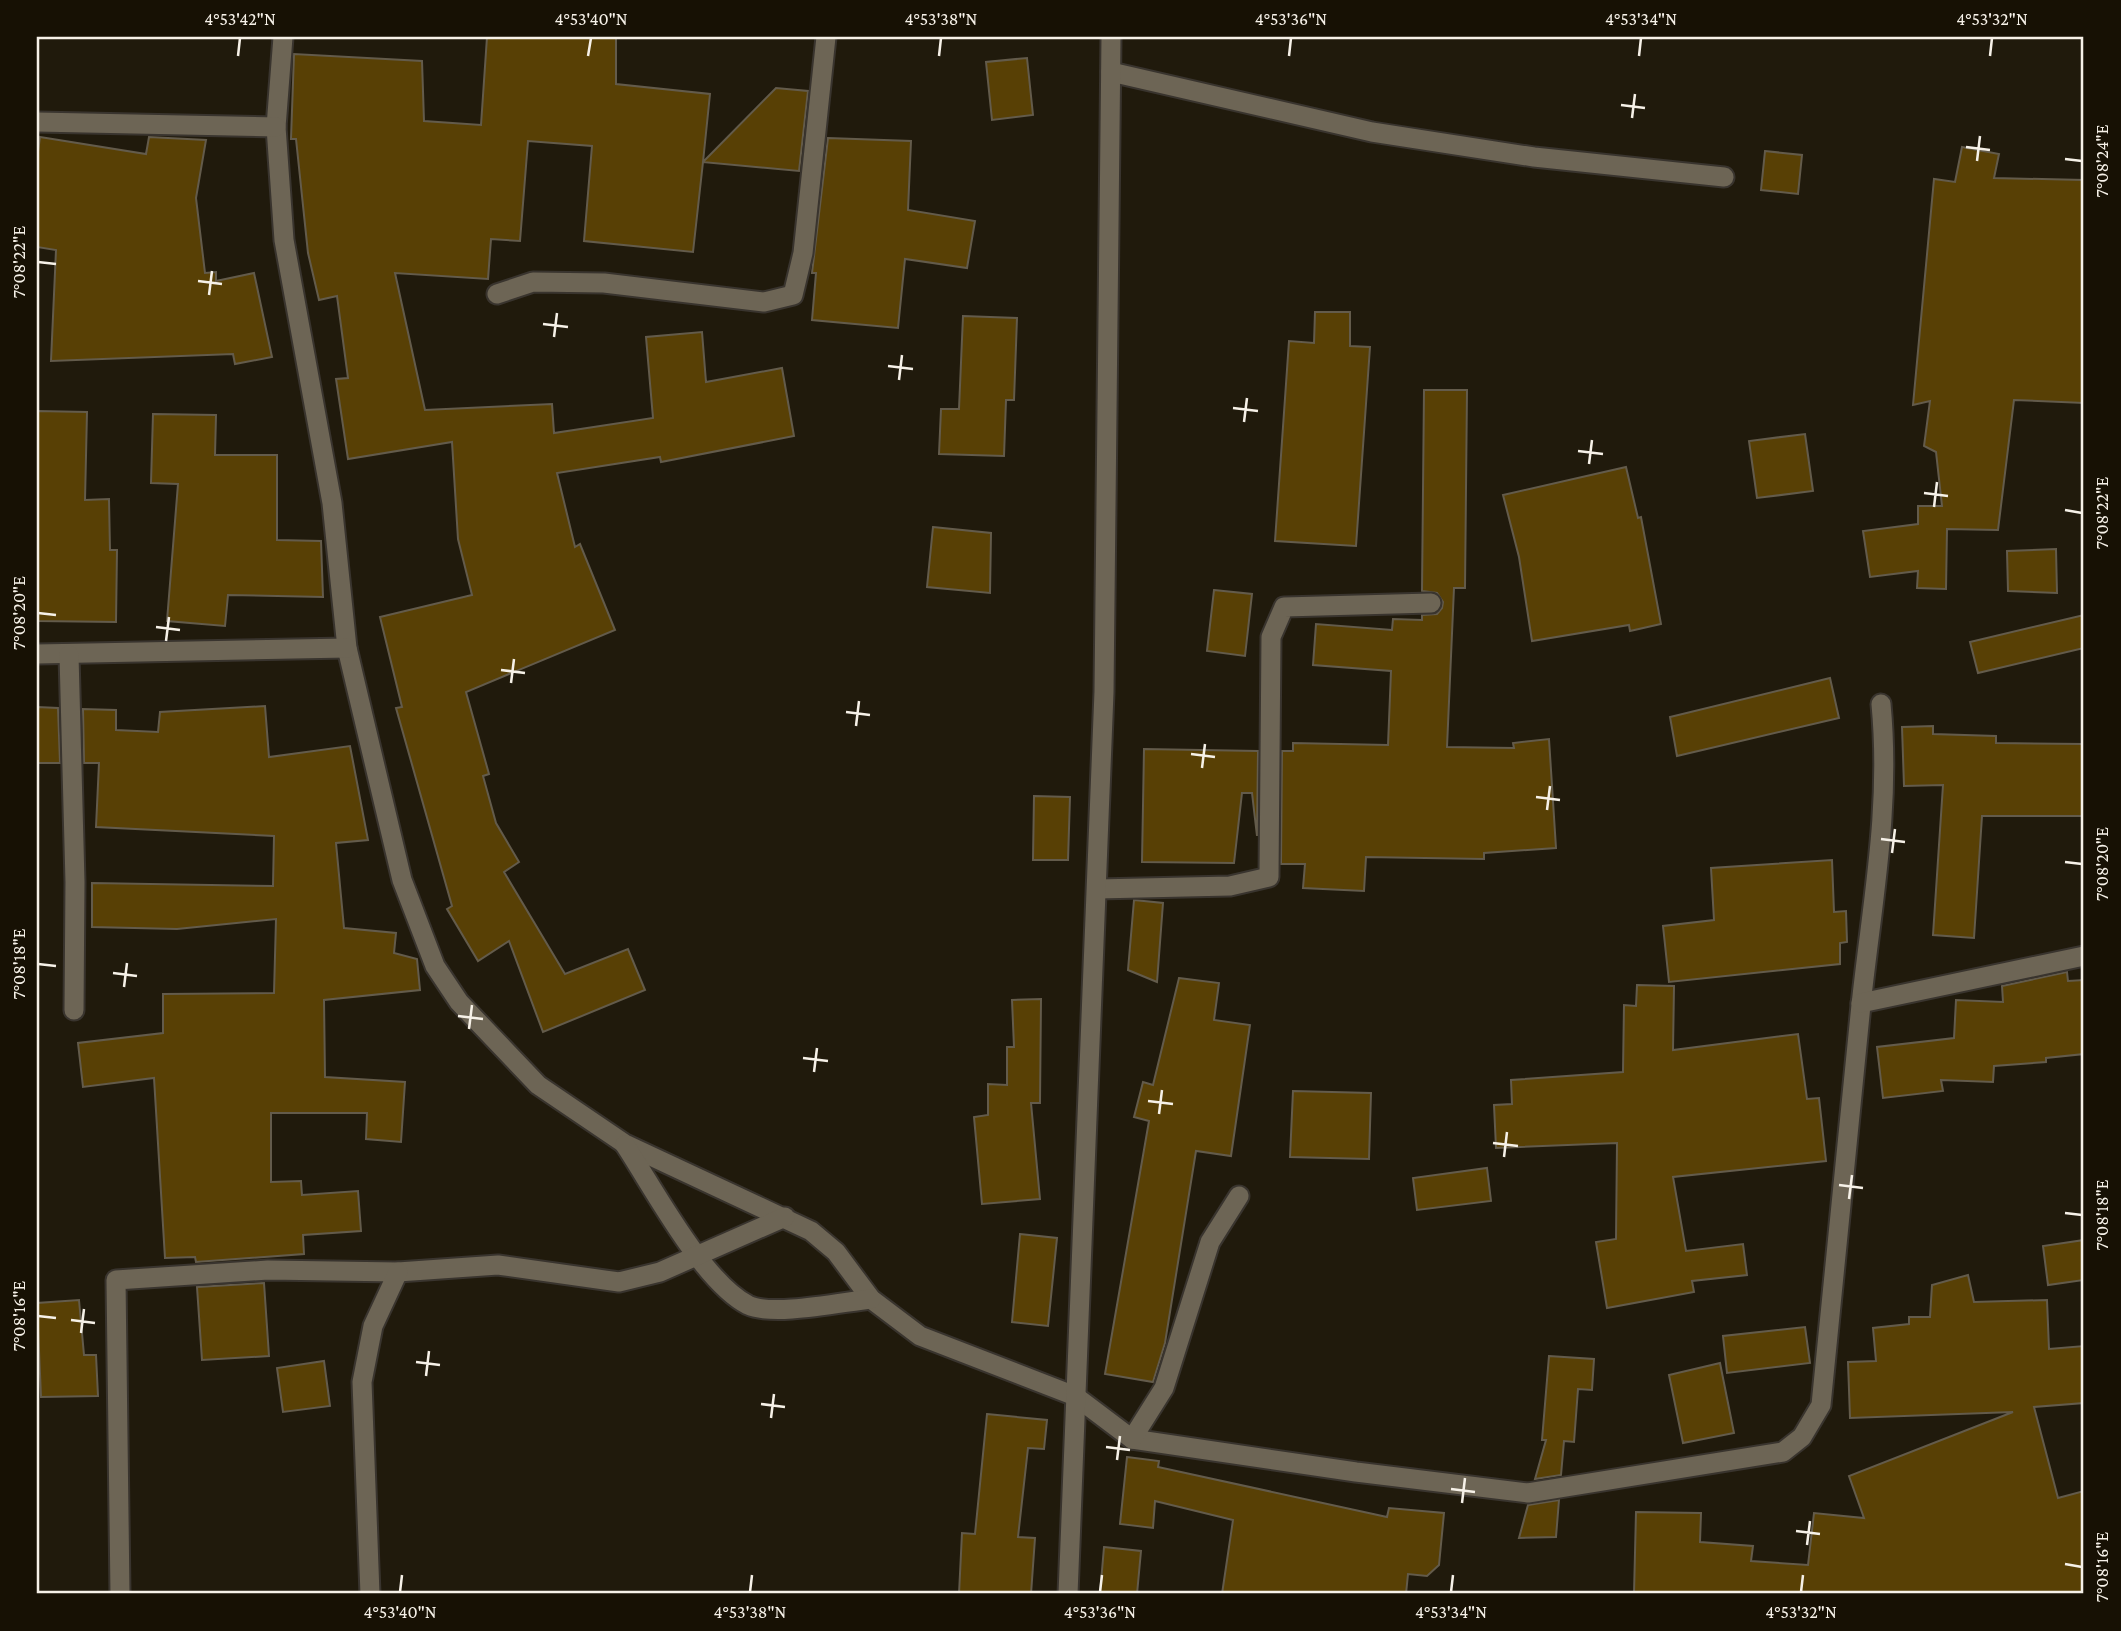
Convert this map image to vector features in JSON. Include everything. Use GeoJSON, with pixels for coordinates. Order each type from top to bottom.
{"type":"FeatureCollection","features":[{"type":"Feature","properties":{"kind":"street"},"geometry":{"type":"LineString","coordinates":[[283,37],[275,127],[284,240],[332,503],[347,648],[402,880],[435,966],[459,1002],[538,1085],[625,1144],[811,1231],[836,1252],[870,1299],[920,1336],[1076,1396],[1132,1439],[1356,1472],[1528,1493],[1783,1452],[1802,1437],[1821,1405],[1861,1003],[1885,810],[1886,759],[1881,704]]}},
{"type":"Feature","properties":{"kind":"street"},"geometry":{"type":"LineString","coordinates":[[497,293],[533,282],[604,283],[764,302],[793,295],[803,253],[826,37]]}},
{"type":"Feature","properties":{"kind":"street"},"geometry":{"type":"LineString","coordinates":[[1068,1594],[1104,692],[1111,37]]}},
{"type":"Feature","properties":{"kind":"street"},"geometry":{"type":"LineString","coordinates":[[1111,72],[1372,132],[1534,157],[1724,177]]}},
{"type":"Feature","properties":{"kind":"street"},"geometry":{"type":"LineString","coordinates":[[37,122],[275,127]]}},
{"type":"Feature","properties":{"kind":"street"},"geometry":{"type":"LineString","coordinates":[[1097,889],[1230,886],[1269,877],[1271,637],[1284,607],[1431,603]]}},
{"type":"Feature","properties":{"kind":"street"},"geometry":{"type":"LineString","coordinates":[[37,654],[347,648]]}},
{"type":"Feature","properties":{"kind":"street"},"geometry":{"type":"LineString","coordinates":[[69,654],[75,882],[74,1010]]}},
{"type":"Feature","properties":{"kind":"street"},"geometry":{"type":"LineString","coordinates":[[1861,1003],[2084,956]]}},
{"type":"Feature","properties":{"kind":"street"},"geometry":{"type":"LineString","coordinates":[[625,1144],[697,1255],[722,1285],[750,1306],[786,1310],[870,1299]]}},
{"type":"Feature","properties":{"kind":"street"},"geometry":{"type":"LineString","coordinates":[[1132,1439],[1164,1388],[1210,1242],[1239,1196]]}},
{"type":"Feature","properties":{"kind":"street"},"geometry":{"type":"LineString","coordinates":[[120,1594],[116,1280],[268,1270],[398,1272],[498,1265],[619,1282],[660,1272],[785,1217]]}},
{"type":"Feature","properties":{"kind":"street"},"geometry":{"type":"LineString","coordinates":[[370,1594],[362,1382],[373,1326],[398,1272]]}},
{"type":"Feature","properties":{"kind":"building"},"geometry":{"type":"Polygon","coordinates":[[[487,37],[616,37],[616,84],[710,94],[693,252],[584,241],[592,146],[528,141],[520,241],[491,239],[488,279],[395,273],[425,410],[552,404],[554,433],[653,418],[646,337],[702,332],[706,382],[782,368],[794,436],[661,462],[660,457],[557,473],[575,547],[580,544],[615,630],[466,692],[489,774],[483,776],[496,823],[519,862],[504,872],[565,974],[628,949],[645,990],[543,1032],[509,941],[478,961],[447,909],[452,906],[396,708],[402,707],[380,617],[472,595],[458,539],[452,442],[348,459],[336,379],[348,378],[337,296],[319,300],[308,253],[296,139],[291,139],[294,54],[422,61],[424,121],[481,125],[487,37]]]}},
{"type":"Feature","properties":{"kind":"building"},"geometry":{"type":"Polygon","coordinates":[[[1027,58],[1033,115],[992,120],[986,62],[1027,58]]]}},
{"type":"Feature","properties":{"kind":"building"},"geometry":{"type":"Polygon","coordinates":[[[776,88],[808,91],[799,171],[703,162],[776,88]]]}},
{"type":"Feature","properties":{"kind":"building"},"geometry":{"type":"Polygon","coordinates":[[[40,137],[146,154],[149,137],[206,140],[196,198],[205,273],[216,272],[216,281],[254,273],[272,357],[235,364],[233,354],[51,361],[56,250],[37,247],[37,159],[40,137]]]}},
{"type":"Feature","properties":{"kind":"building"},"geometry":{"type":"Polygon","coordinates":[[[828,138],[911,141],[908,210],[975,221],[967,268],[905,259],[898,328],[812,320],[816,273],[812,273],[828,138]]]}},
{"type":"Feature","properties":{"kind":"building"},"geometry":{"type":"Polygon","coordinates":[[[1962,147],[1999,154],[1994,178],[2084,180],[2084,403],[2014,400],[1998,530],[1947,529],[1946,589],[1917,588],[1918,571],[1870,577],[1863,531],[1918,524],[1918,506],[1942,506],[1936,452],[1924,446],[1930,401],[1913,405],[1934,179],[1955,182],[1962,147]]]}},
{"type":"Feature","properties":{"kind":"building"},"geometry":{"type":"Polygon","coordinates":[[[1765,151],[1802,155],[1798,194],[1761,190],[1765,151]]]}},
{"type":"Feature","properties":{"kind":"building"},"geometry":{"type":"Polygon","coordinates":[[[1315,312],[1350,312],[1350,346],[1370,347],[1356,546],[1275,541],[1289,341],[1314,343],[1315,312]]]}},
{"type":"Feature","properties":{"kind":"building"},"geometry":{"type":"Polygon","coordinates":[[[963,316],[1017,318],[1014,400],[1006,400],[1004,456],[939,454],[941,409],[959,409],[963,316]]]}},
{"type":"Feature","properties":{"kind":"building"},"geometry":{"type":"Polygon","coordinates":[[[1424,390],[1467,390],[1465,588],[1454,588],[1447,747],[1514,748],[1513,743],[1549,739],[1556,848],[1484,853],[1484,859],[1366,857],[1364,891],[1303,888],[1305,864],[1281,864],[1282,751],[1293,751],[1293,743],[1388,745],[1391,671],[1313,665],[1316,624],[1392,630],[1393,619],[1422,620],[1422,615],[1437,614],[1442,608],[1443,602],[1437,593],[1422,591],[1424,390]]]}},
{"type":"Feature","properties":{"kind":"building"},"geometry":{"type":"Polygon","coordinates":[[[37,411],[87,412],[85,500],[109,499],[110,550],[117,550],[116,622],[37,621],[37,411]]]}},
{"type":"Feature","properties":{"kind":"building"},"geometry":{"type":"Polygon","coordinates":[[[153,414],[216,415],[215,455],[277,455],[277,540],[321,541],[323,597],[228,595],[225,626],[167,621],[178,484],[151,483],[153,414]]]}},
{"type":"Feature","properties":{"kind":"building"},"geometry":{"type":"Polygon","coordinates":[[[1805,434],[1813,491],[1757,498],[1749,441],[1805,434]]]}},
{"type":"Feature","properties":{"kind":"building"},"geometry":{"type":"Polygon","coordinates":[[[1626,467],[1638,518],[1641,517],[1661,624],[1630,631],[1629,625],[1532,641],[1519,557],[1503,495],[1626,467]]]}},
{"type":"Feature","properties":{"kind":"building"},"geometry":{"type":"Polygon","coordinates":[[[933,527],[991,533],[990,593],[927,587],[933,527]]]}},
{"type":"Feature","properties":{"kind":"building"},"geometry":{"type":"Polygon","coordinates":[[[2056,549],[2057,593],[2008,591],[2007,551],[2056,549]]]}},
{"type":"Feature","properties":{"kind":"building"},"geometry":{"type":"Polygon","coordinates":[[[1214,590],[1252,594],[1245,656],[1207,651],[1214,590]]]}},
{"type":"Feature","properties":{"kind":"building"},"geometry":{"type":"Polygon","coordinates":[[[2084,615],[2084,648],[1978,673],[1970,642],[2084,615]]]}},
{"type":"Feature","properties":{"kind":"building"},"geometry":{"type":"Polygon","coordinates":[[[1830,678],[1839,718],[1677,756],[1670,717],[1830,678]]]}},
{"type":"Feature","properties":{"kind":"building"},"geometry":{"type":"Polygon","coordinates":[[[265,706],[269,757],[350,746],[368,840],[336,843],[344,928],[396,933],[394,953],[417,959],[420,990],[324,1000],[325,1077],[405,1082],[401,1142],[366,1139],[367,1113],[271,1113],[271,1182],[301,1181],[302,1195],[358,1191],[361,1231],[303,1235],[304,1254],[196,1262],[195,1257],[165,1258],[154,1078],[83,1087],[78,1043],[163,1033],[163,994],[274,993],[276,919],[177,929],[92,927],[92,883],[273,886],[274,836],[96,827],[99,763],[84,763],[83,709],[116,710],[116,730],[158,732],[160,712],[265,706]]]}},
{"type":"Feature","properties":{"kind":"building"},"geometry":{"type":"Polygon","coordinates":[[[37,707],[58,708],[60,763],[37,763],[37,707]]]}},
{"type":"Feature","properties":{"kind":"building"},"geometry":{"type":"Polygon","coordinates":[[[1933,726],[1933,734],[1996,736],[1996,743],[2084,744],[2084,816],[1982,816],[1974,938],[1933,935],[1943,785],[1904,786],[1902,727],[1933,726]]]}},
{"type":"Feature","properties":{"kind":"building"},"geometry":{"type":"Polygon","coordinates":[[[1144,749],[1258,751],[1257,836],[1252,793],[1242,793],[1234,863],[1142,862],[1144,749]]]}},
{"type":"Feature","properties":{"kind":"building"},"geometry":{"type":"Polygon","coordinates":[[[1034,796],[1070,797],[1068,860],[1033,860],[1034,796]]]}},
{"type":"Feature","properties":{"kind":"building"},"geometry":{"type":"Polygon","coordinates":[[[1832,860],[1834,912],[1846,911],[1847,942],[1840,943],[1840,964],[1669,982],[1663,926],[1714,920],[1711,868],[1832,860]]]}},
{"type":"Feature","properties":{"kind":"building"},"geometry":{"type":"Polygon","coordinates":[[[1134,900],[1163,903],[1157,982],[1128,970],[1134,900]]]}},
{"type":"Feature","properties":{"kind":"building"},"geometry":{"type":"Polygon","coordinates":[[[2067,972],[2068,981],[2084,980],[2084,1054],[2046,1058],[2046,1062],[1994,1066],[1993,1082],[1941,1080],[1943,1091],[1883,1098],[1877,1047],[1954,1038],[1956,1000],[2003,1002],[2002,986],[2067,972]]]}},
{"type":"Feature","properties":{"kind":"building"},"geometry":{"type":"Polygon","coordinates":[[[1179,978],[1219,983],[1214,1020],[1250,1025],[1231,1156],[1196,1151],[1165,1343],[1153,1382],[1105,1374],[1149,1121],[1134,1117],[1143,1082],[1153,1085],[1179,978]]]}},
{"type":"Feature","properties":{"kind":"building"},"geometry":{"type":"Polygon","coordinates":[[[1637,985],[1674,986],[1673,1050],[1798,1034],[1807,1099],[1819,1098],[1826,1161],[1673,1177],[1686,1251],[1743,1244],[1747,1275],[1692,1281],[1694,1292],[1607,1308],[1596,1242],[1616,1239],[1617,1143],[1496,1148],[1494,1105],[1512,1104],[1511,1080],[1623,1072],[1624,1005],[1636,1006],[1637,985]]]}},
{"type":"Feature","properties":{"kind":"building"},"geometry":{"type":"Polygon","coordinates":[[[1041,999],[1040,1103],[1031,1103],[1040,1199],[982,1204],[974,1117],[988,1115],[988,1084],[1007,1085],[1007,1047],[1014,1047],[1012,1000],[1041,999]]]}},
{"type":"Feature","properties":{"kind":"building"},"geometry":{"type":"Polygon","coordinates":[[[1293,1091],[1371,1093],[1369,1159],[1290,1157],[1293,1091]]]}},
{"type":"Feature","properties":{"kind":"building"},"geometry":{"type":"Polygon","coordinates":[[[1487,1168],[1491,1201],[1417,1210],[1413,1178],[1487,1168]]]}},
{"type":"Feature","properties":{"kind":"building"},"geometry":{"type":"Polygon","coordinates":[[[1020,1234],[1057,1238],[1048,1326],[1012,1322],[1020,1234]]]}},
{"type":"Feature","properties":{"kind":"building"},"geometry":{"type":"Polygon","coordinates":[[[2084,1240],[2084,1280],[2048,1285],[2043,1246],[2084,1240]]]}},
{"type":"Feature","properties":{"kind":"building"},"geometry":{"type":"Polygon","coordinates":[[[1968,1275],[1974,1302],[2047,1300],[2049,1349],[2084,1346],[2084,1403],[2034,1407],[2058,1498],[2084,1491],[2084,1594],[1634,1594],[1636,1512],[1701,1513],[1700,1542],[1753,1546],[1751,1561],[1808,1565],[1814,1513],[1864,1518],[1849,1476],[2013,1412],[1850,1418],[1848,1362],[1876,1361],[1873,1328],[1909,1324],[1909,1317],[1930,1317],[1932,1285],[1968,1275]]]}},
{"type":"Feature","properties":{"kind":"building"},"geometry":{"type":"Polygon","coordinates":[[[264,1283],[269,1356],[202,1360],[197,1287],[264,1283]]]}},
{"type":"Feature","properties":{"kind":"building"},"geometry":{"type":"Polygon","coordinates":[[[79,1300],[84,1355],[96,1355],[98,1396],[41,1397],[37,1303],[79,1300]]]}},
{"type":"Feature","properties":{"kind":"building"},"geometry":{"type":"Polygon","coordinates":[[[1805,1327],[1810,1363],[1727,1373],[1723,1336],[1805,1327]]]}},
{"type":"Feature","properties":{"kind":"building"},"geometry":{"type":"Polygon","coordinates":[[[1549,1356],[1594,1359],[1592,1390],[1578,1389],[1574,1442],[1564,1441],[1561,1475],[1535,1479],[1546,1440],[1542,1440],[1549,1356]]]}},
{"type":"Feature","properties":{"kind":"building"},"geometry":{"type":"Polygon","coordinates":[[[324,1361],[330,1406],[283,1412],[277,1368],[324,1361]]]}},
{"type":"Feature","properties":{"kind":"building"},"geometry":{"type":"Polygon","coordinates":[[[1720,1363],[1734,1433],[1683,1443],[1669,1375],[1720,1363]]]}},
{"type":"Feature","properties":{"kind":"building"},"geometry":{"type":"Polygon","coordinates":[[[987,1414],[1047,1420],[1044,1449],[1028,1448],[1018,1537],[1035,1538],[1031,1594],[959,1594],[962,1533],[975,1534],[987,1414]]]}},
{"type":"Feature","properties":{"kind":"building"},"geometry":{"type":"Polygon","coordinates":[[[1127,1457],[1159,1461],[1158,1467],[1387,1517],[1389,1508],[1444,1513],[1439,1565],[1427,1576],[1408,1574],[1406,1594],[1222,1594],[1233,1520],[1155,1501],[1153,1528],[1120,1524],[1127,1457]]]}},
{"type":"Feature","properties":{"kind":"building"},"geometry":{"type":"Polygon","coordinates":[[[1559,1500],[1556,1537],[1519,1538],[1528,1505],[1559,1500]]]}},
{"type":"Feature","properties":{"kind":"building"},"geometry":{"type":"Polygon","coordinates":[[[1104,1547],[1141,1551],[1137,1594],[1100,1594],[1104,1547]]]}}]}
